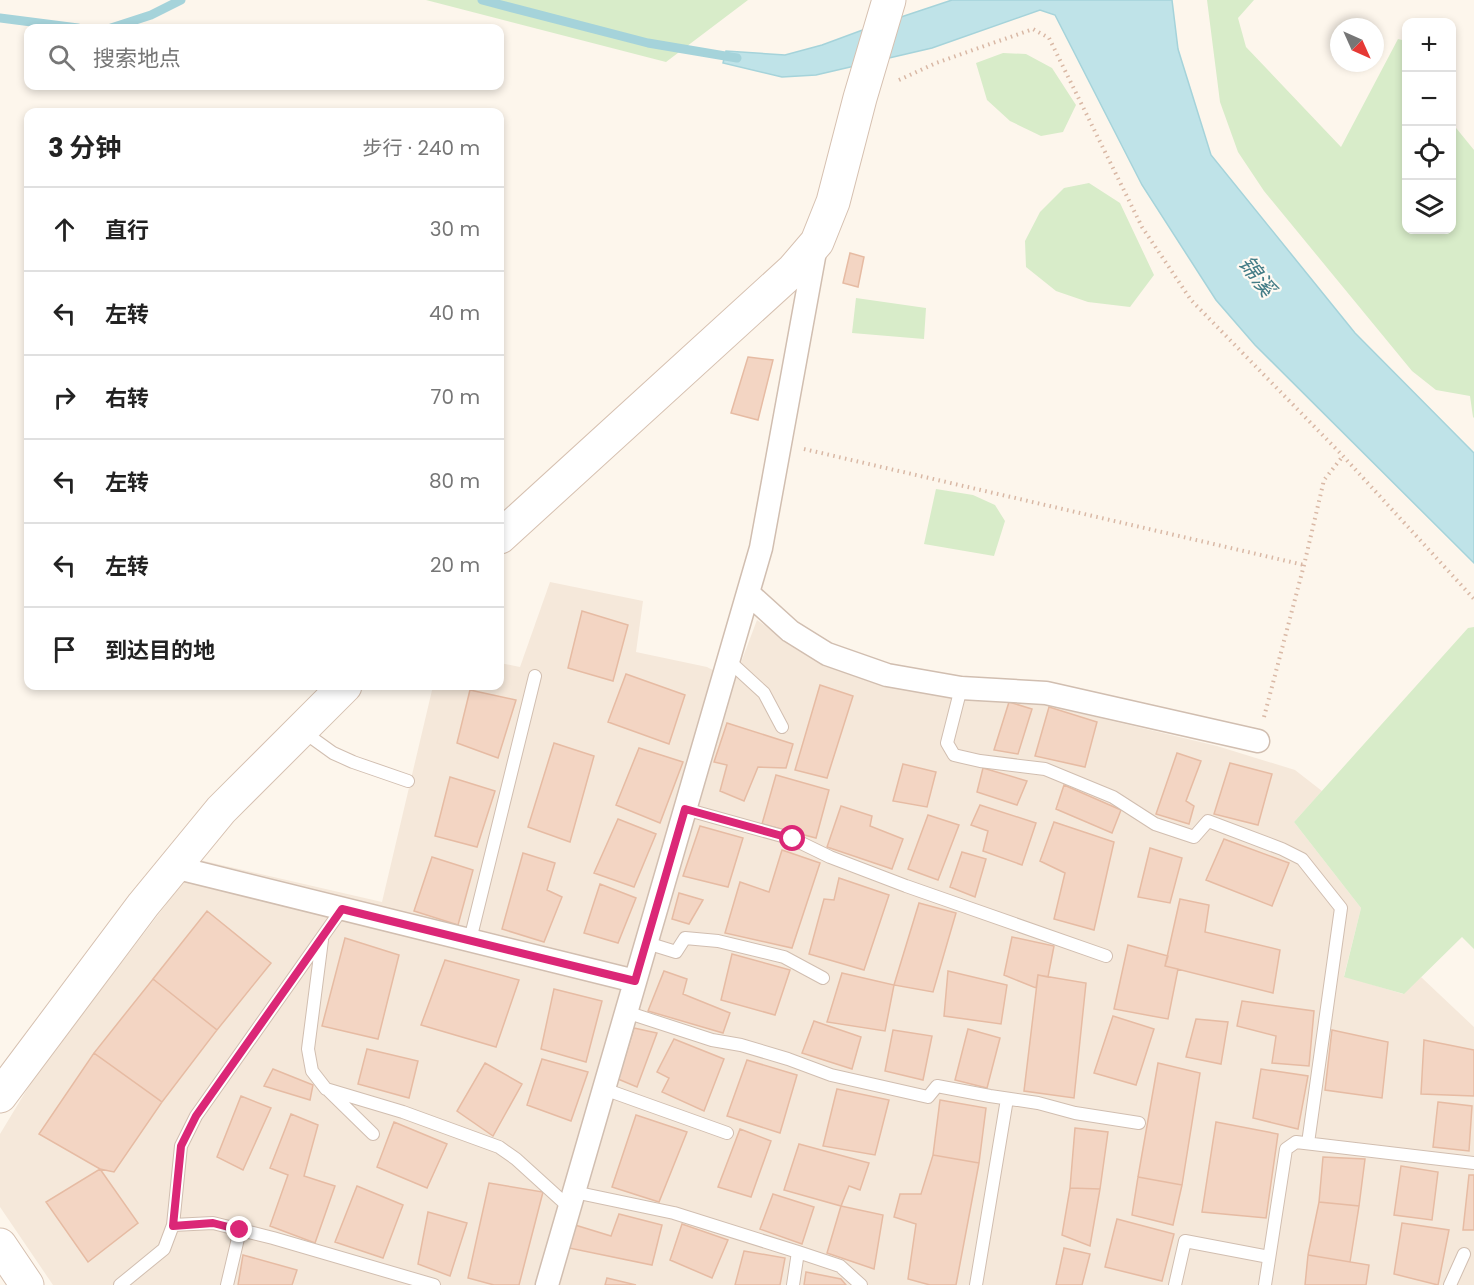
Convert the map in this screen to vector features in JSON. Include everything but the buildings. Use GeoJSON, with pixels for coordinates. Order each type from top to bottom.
{"type":"FeatureCollection","features":[{"type":"Feature","properties":{"kind":"street"},"geometry":{"type":"LineString","coordinates":[[547,1285],[761,548],[817,242],[833,202],[889,0]]}},
{"type":"Feature","properties":{"kind":"street"},"geometry":{"type":"LineString","coordinates":[[504,533],[793,270],[817,242]]}},
{"type":"Feature","properties":{"kind":"street"},"geometry":{"type":"LineString","coordinates":[[747,593],[790,631],[827,654],[886,675],[961,688],[1046,693],[1258,741]]}},
{"type":"Feature","properties":{"kind":"street"},"geometry":{"type":"LineString","coordinates":[[0,1096],[142,904],[221,810],[341,690]]}},
{"type":"Feature","properties":{"kind":"street"},"geometry":{"type":"LineString","coordinates":[[174,867],[635,981]]}},
{"type":"Feature","properties":{"kind":"street"},"geometry":{"type":"LineString","coordinates":[[0,1245],[27,1285]]}},
{"type":"Feature","properties":{"kind":"lane"},"geometry":{"type":"LineString","coordinates":[[728,660],[764,693],[782,727]]}},
{"type":"Feature","properties":{"kind":"lane"},"geometry":{"type":"LineString","coordinates":[[470,940],[535,676]]}},
{"type":"Feature","properties":{"kind":"lane"},"geometry":{"type":"LineString","coordinates":[[961,688],[947,743],[954,755],[1046,770],[1113,797],[1155,824],[1194,837],[1208,821],[1282,849],[1302,859],[1341,908],[1308,1143]]}},
{"type":"Feature","properties":{"kind":"lane"},"geometry":{"type":"LineString","coordinates":[[301,730],[333,753],[408,781]]}},
{"type":"Feature","properties":{"kind":"lane"},"geometry":{"type":"LineString","coordinates":[[685,809],[793,839],[830,857],[906,886],[1106,956]]}},
{"type":"Feature","properties":{"kind":"lane"},"geometry":{"type":"LineString","coordinates":[[120,1285],[164,1249],[173,1226],[181,1146],[196,1116],[342,909]]}},
{"type":"Feature","properties":{"kind":"lane"},"geometry":{"type":"LineString","coordinates":[[322,937],[308,1049],[312,1071],[326,1089],[374,1134]]}},
{"type":"Feature","properties":{"kind":"lane"},"geometry":{"type":"LineString","coordinates":[[646,943],[676,952],[685,938],[718,941],[784,957],[823,978]]}},
{"type":"Feature","properties":{"kind":"lane"},"geometry":{"type":"LineString","coordinates":[[626,1012],[712,1040],[788,1059],[831,1075],[928,1097],[937,1086],[1138,1123]]}},
{"type":"Feature","properties":{"kind":"lane"},"geometry":{"type":"LineString","coordinates":[[326,1089],[403,1112],[499,1147],[572,1200],[674,1213],[840,1266],[861,1285]]}},
{"type":"Feature","properties":{"kind":"lane"},"geometry":{"type":"LineString","coordinates":[[604,1089],[727,1133]]}},
{"type":"Feature","properties":{"kind":"lane"},"geometry":{"type":"LineString","coordinates":[[976,1285],[1007,1098]]}},
{"type":"Feature","properties":{"kind":"lane"},"geometry":{"type":"LineString","coordinates":[[1265,1285],[1286,1149],[1296,1142],[1474,1163]]}},
{"type":"Feature","properties":{"kind":"lane"},"geometry":{"type":"LineString","coordinates":[[173,1226],[213,1223],[434,1285]]}},
{"type":"Feature","properties":{"kind":"lane"},"geometry":{"type":"LineString","coordinates":[[226,1285],[240,1230]]}},
{"type":"Feature","properties":{"kind":"lane"},"geometry":{"type":"LineString","coordinates":[[1174,1285],[1185,1241],[1269,1257]]}},
{"type":"Feature","properties":{"kind":"lane"},"geometry":{"type":"LineString","coordinates":[[793,1285],[798,1252]]}},
{"type":"Feature","properties":{"kind":"lane"},"geometry":{"type":"LineString","coordinates":[[1450,1285],[1464,1254]]}},
{"type":"Feature","properties":{"kind":"path"},"geometry":{"type":"LineString","coordinates":[[862,92],[1033,28],[1049,38],[1142,227],[1191,300],[1343,456],[1474,599]]}},
{"type":"Feature","properties":{"kind":"path"},"geometry":{"type":"LineString","coordinates":[[780,444],[1304,565]]}},
{"type":"Feature","properties":{"kind":"path"},"geometry":{"type":"LineString","coordinates":[[1258,741],[1324,480],[1343,456]]}},
{"type":"Feature","properties":{"kind":"shaded area"},"geometry":{"type":"Polygon","coordinates":[[[550,582],[643,601],[636,652],[707,667],[734,681],[757,620],[824,666],[939,692],[1037,703],[1217,746],[1295,770],[1322,791],[1294,822],[1361,908],[1344,976],[1403,994],[1421,977],[1474,1027],[1474,1285],[53,1285],[0,1207],[0,1134],[35,1076],[200,860],[382,902],[432,690],[504,690],[504,664],[520,667],[550,582]]]}},
{"type":"Feature","properties":{"kind":"green space"},"geometry":{"type":"Polygon","coordinates":[[[426,0],[748,0],[666,62],[426,0]]]}},
{"type":"Feature","properties":{"kind":"green space"},"geometry":{"type":"Polygon","coordinates":[[[1207,0],[1254,0],[1238,18],[1246,47],[1341,147],[1381,72],[1384,72],[1384,66],[1398,39],[1402,40],[1402,234],[1456,234],[1456,128],[1474,150],[1474,418],[1470,396],[1436,390],[1412,371],[1264,191],[1238,152],[1220,102],[1207,0]]]}},
{"type":"Feature","properties":{"kind":"green space"},"geometry":{"type":"Polygon","coordinates":[[[1003,53],[1026,54],[1052,68],[1076,105],[1063,132],[1041,136],[1010,121],[987,100],[976,63],[1003,53]]]}},
{"type":"Feature","properties":{"kind":"green space"},"geometry":{"type":"Polygon","coordinates":[[[1089,183],[1120,203],[1154,275],[1130,307],[1088,302],[1056,291],[1026,267],[1025,241],[1040,212],[1064,188],[1089,183]]]}},
{"type":"Feature","properties":{"kind":"green space"},"geometry":{"type":"Polygon","coordinates":[[[856,298],[926,308],[924,339],[852,333],[856,298]]]}},
{"type":"Feature","properties":{"kind":"green space"},"geometry":{"type":"Polygon","coordinates":[[[936,489],[973,495],[995,505],[1005,521],[994,556],[924,544],[936,489]]]}},
{"type":"Feature","properties":{"kind":"green space"},"geometry":{"type":"Polygon","coordinates":[[[1474,627],[1474,949],[1462,937],[1404,994],[1344,977],[1361,908],[1294,822],[1468,628],[1474,627]]]}},
{"type":"Feature","properties":{"kind":"water","name":"锦溪"},"geometry":{"type":"Polygon","coordinates":[[[952,0],[1172,0],[1178,49],[1211,155],[1355,333],[1474,453],[1474,563],[1255,345],[1216,300],[1142,185],[1055,15],[1040,10],[932,48],[816,75],[782,77],[723,63],[726,51],[785,55],[822,45],[952,0]]]}},
{"type":"Feature","properties":{"kind":"waterway"},"geometry":{"type":"LineString","coordinates":[[123,24],[151,15],[181,0]]}},
{"type":"Feature","properties":{"kind":"waterway"},"geometry":{"type":"LineString","coordinates":[[482,0],[648,43],[737,58]]}},
{"type":"Feature","properties":{"kind":"waterway"},"geometry":{"type":"LineString","coordinates":[[0,18],[47,24]]}},
{"type":"Feature","properties":{"kind":"route"},"geometry":{"type":"LineString","coordinates":[[240,1230],[213,1223],[173,1226],[181,1146],[196,1116],[342,909],[635,981],[685,809],[793,839]]}}]}
